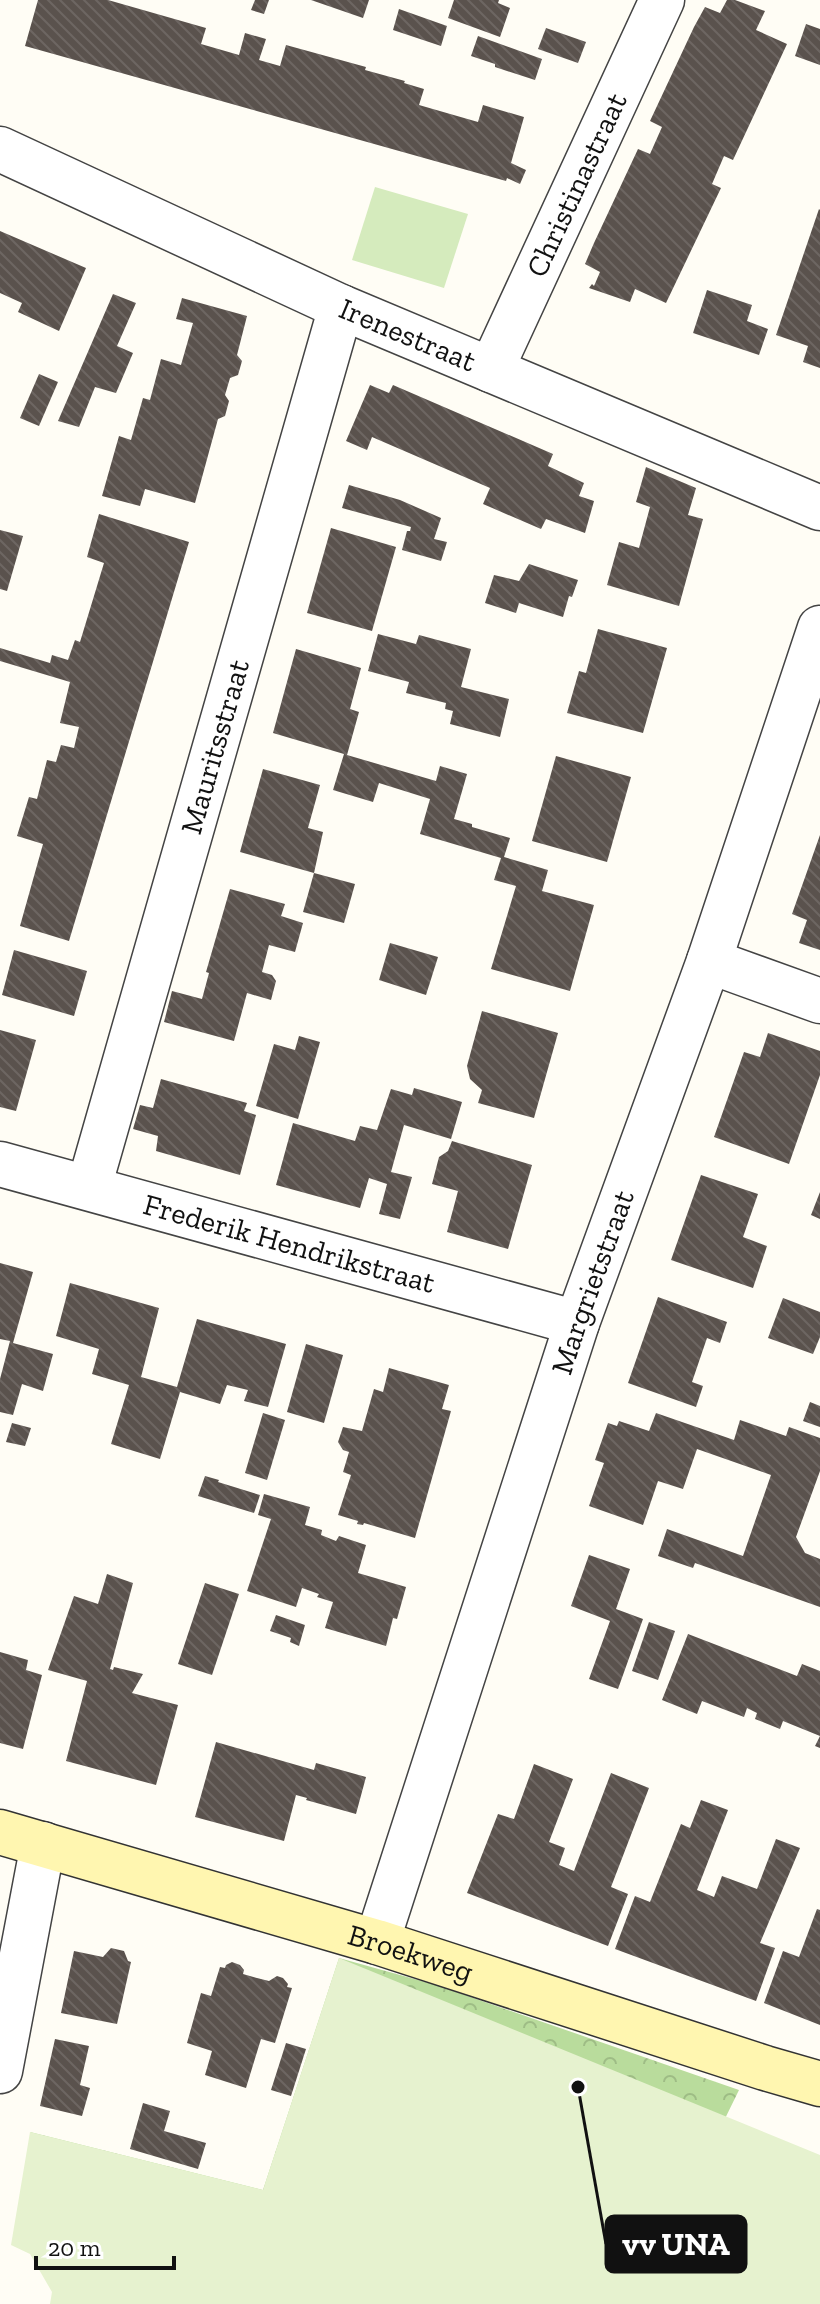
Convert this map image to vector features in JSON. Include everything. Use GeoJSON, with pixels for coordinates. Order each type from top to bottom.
{"type":"FeatureCollection","features":[{"type":"Feature","properties":{"kind":"street","name":"Christinastraat"},"geometry":{"type":"LineString","coordinates":[[491,370],[662,0]]}},
{"type":"Feature","properties":{"kind":"street","name":"Irenestraat"},"geometry":{"type":"LineString","coordinates":[[0,149],[341,307],[820,508]]}},
{"type":"Feature","properties":{"kind":"street","name":"Mauritsstraat"},"geometry":{"type":"LineString","coordinates":[[89,1187],[341,307]]}},
{"type":"Feature","properties":{"kind":"street","name":"Margrietstraat"},"geometry":{"type":"LineString","coordinates":[[377,1942],[577,1323],[709,961],[820,628]]}},
{"type":"Feature","properties":{"kind":"street"},"geometry":{"type":"LineString","coordinates":[[709,961],[820,1001]]}},
{"type":"Feature","properties":{"kind":"street","name":"Frederik Hendrikstraat"},"geometry":{"type":"LineString","coordinates":[[0,1164],[577,1323]]}},
{"type":"Feature","properties":{"kind":"street","name":"Broekweg"},"geometry":{"type":"LineString","coordinates":[[0,1832],[377,1942],[820,2084]]}},
{"type":"Feature","properties":{"kind":"street"},"geometry":{"type":"LineString","coordinates":[[0,2071],[43,1844]]}},
{"type":"Feature","properties":{"kind":"green space"},"geometry":{"type":"Polygon","coordinates":[[[375,187],[468,214],[444,288],[352,260],[375,187]]]}},
{"type":"Feature","properties":{"kind":"green space"},"geometry":{"type":"Polygon","coordinates":[[[339,1958],[436,1985],[739,2090],[715,2139],[249,2304],[30,2132],[263,2190],[339,1958]]]}},
{"type":"Feature","properties":{"kind":"green space"},"geometry":{"type":"Polygon","coordinates":[[[339,1958],[820,2155],[820,2304],[50,2304],[52,2292],[30,2254],[11,2245],[30,2132],[263,2190],[339,1958]]]}},
{"type":"Feature","properties":{"kind":"building"},"geometry":{"type":"Polygon","coordinates":[[[38,0],[108,0],[206,28],[201,44],[239,55],[245,33],[266,39],[259,60],[280,66],[286,45],[366,67],[365,70],[424,89],[419,105],[478,122],[483,105],[524,117],[511,163],[526,170],[520,184],[507,178],[506,181],[25,46],[38,0]]]}},
{"type":"Feature","properties":{"kind":"building"},"geometry":{"type":"Polygon","coordinates":[[[255,0],[269,0],[264,14],[251,10],[255,0]]]}},
{"type":"Feature","properties":{"kind":"building"},"geometry":{"type":"Polygon","coordinates":[[[311,0],[369,0],[363,18],[311,0]]]}},
{"type":"Feature","properties":{"kind":"building"},"geometry":{"type":"Polygon","coordinates":[[[454,0],[499,0],[498,3],[510,8],[500,37],[448,18],[454,0]]]}},
{"type":"Feature","properties":{"kind":"building"},"geometry":{"type":"Polygon","coordinates":[[[727,0],[765,11],[756,30],[787,44],[733,160],[724,156],[712,184],[721,188],[666,303],[635,289],[630,302],[589,288],[592,284],[594,286],[600,272],[585,264],[638,149],[650,154],[662,127],[650,121],[694,27],[705,7],[720,13],[727,0]]]}},
{"type":"Feature","properties":{"kind":"building"},"geometry":{"type":"Polygon","coordinates":[[[399,9],[447,26],[441,46],[393,30],[399,9]]]}},
{"type":"Feature","properties":{"kind":"building"},"geometry":{"type":"Polygon","coordinates":[[[806,24],[820,29],[820,65],[795,56],[806,24]]]}},
{"type":"Feature","properties":{"kind":"building"},"geometry":{"type":"Polygon","coordinates":[[[546,28],[586,42],[578,63],[538,49],[546,28]]]}},
{"type":"Feature","properties":{"kind":"building"},"geometry":{"type":"Polygon","coordinates":[[[478,36],[542,59],[535,80],[471,56],[478,36]]]}},
{"type":"Feature","properties":{"kind":"building"},"geometry":{"type":"Polygon","coordinates":[[[819,209],[820,368],[803,362],[808,346],[776,335],[819,209]]]}},
{"type":"Feature","properties":{"kind":"building"},"geometry":{"type":"Polygon","coordinates":[[[0,231],[86,268],[59,331],[18,312],[22,303],[0,293],[0,231]]]}},
{"type":"Feature","properties":{"kind":"building"},"geometry":{"type":"Polygon","coordinates":[[[707,290],[752,305],[747,321],[768,329],[759,355],[693,333],[707,290]]]}},
{"type":"Feature","properties":{"kind":"building"},"geometry":{"type":"Polygon","coordinates":[[[113,294],[136,303],[117,346],[133,353],[116,393],[95,387],[79,427],[58,421],[113,294]]]}},
{"type":"Feature","properties":{"kind":"building"},"geometry":{"type":"Polygon","coordinates":[[[182,298],[247,316],[237,355],[242,361],[238,375],[230,378],[225,395],[229,401],[225,416],[218,419],[195,503],[145,489],[140,506],[102,496],[119,436],[131,440],[143,398],[150,400],[161,359],[181,365],[193,323],[176,319],[182,298]]]}},
{"type":"Feature","properties":{"kind":"building"},"geometry":{"type":"Polygon","coordinates":[[[39,374],[58,382],[39,426],[20,418],[39,374]]]}},
{"type":"Feature","properties":{"kind":"building"},"geometry":{"type":"Polygon","coordinates":[[[370,385],[389,393],[393,385],[553,454],[548,466],[584,483],[579,496],[594,501],[585,533],[546,519],[541,529],[483,504],[490,488],[372,437],[367,450],[346,441],[370,385]]]}},
{"type":"Feature","properties":{"kind":"building"},"geometry":{"type":"Polygon","coordinates":[[[646,467],[696,488],[688,515],[703,519],[679,606],[607,585],[619,542],[639,548],[650,507],[636,502],[646,467]]]}},
{"type":"Feature","properties":{"kind":"building"},"geometry":{"type":"Polygon","coordinates":[[[349,485],[400,500],[441,518],[434,539],[447,542],[441,561],[402,550],[411,527],[342,508],[349,485]]]}},
{"type":"Feature","properties":{"kind":"building"},"geometry":{"type":"Polygon","coordinates":[[[99,514],[189,542],[69,941],[20,926],[43,844],[17,836],[29,797],[37,799],[47,760],[56,762],[61,745],[74,748],[79,727],[60,723],[70,682],[0,661],[0,648],[50,663],[52,655],[68,660],[75,640],[80,642],[104,563],[87,557],[99,514]]]}},
{"type":"Feature","properties":{"kind":"building"},"geometry":{"type":"Polygon","coordinates":[[[331,528],[396,547],[372,631],[307,613],[331,528]]]}},
{"type":"Feature","properties":{"kind":"building"},"geometry":{"type":"Polygon","coordinates":[[[0,530],[23,536],[7,591],[0,589],[0,530]]]}},
{"type":"Feature","properties":{"kind":"building"},"geometry":{"type":"Polygon","coordinates":[[[529,564],[578,580],[563,617],[519,603],[516,613],[485,603],[494,575],[519,581],[529,564]]]}},
{"type":"Feature","properties":{"kind":"building"},"geometry":{"type":"Polygon","coordinates":[[[598,629],[667,648],[643,733],[567,713],[579,671],[586,673],[598,629]]]}},
{"type":"Feature","properties":{"kind":"building"},"geometry":{"type":"Polygon","coordinates":[[[378,634],[416,644],[419,635],[471,649],[461,687],[509,699],[500,737],[450,724],[453,711],[445,709],[446,703],[406,693],[409,682],[368,671],[378,634]]]}},
{"type":"Feature","properties":{"kind":"building"},"geometry":{"type":"Polygon","coordinates":[[[296,649],[361,668],[350,709],[359,712],[347,755],[436,781],[440,766],[467,774],[454,819],[510,838],[504,857],[548,870],[542,891],[594,905],[570,991],[491,969],[516,886],[494,880],[501,858],[420,834],[430,799],[379,783],[373,802],[333,790],[344,754],[273,733],[296,649]]]}},
{"type":"Feature","properties":{"kind":"building"},"geometry":{"type":"Polygon","coordinates":[[[556,756],[631,777],[607,862],[532,841],[556,756]]]}},
{"type":"Feature","properties":{"kind":"building"},"geometry":{"type":"Polygon","coordinates":[[[263,769],[320,785],[308,828],[323,832],[314,873],[240,852],[263,769]]]}},
{"type":"Feature","properties":{"kind":"building"},"geometry":{"type":"Polygon","coordinates":[[[820,835],[820,950],[799,943],[807,920],[792,914],[820,835]]]}},
{"type":"Feature","properties":{"kind":"building"},"geometry":{"type":"Polygon","coordinates":[[[314,873],[355,884],[344,923],[303,912],[314,873]]]}},
{"type":"Feature","properties":{"kind":"building"},"geometry":{"type":"Polygon","coordinates":[[[230,889],[285,904],[281,916],[303,923],[295,952],[269,945],[262,972],[272,975],[276,981],[271,1000],[247,993],[234,1041],[164,1022],[172,991],[202,999],[209,973],[206,972],[230,889]]]}},
{"type":"Feature","properties":{"kind":"building"},"geometry":{"type":"Polygon","coordinates":[[[390,943],[438,957],[426,995],[379,980],[390,943]]]}},
{"type":"Feature","properties":{"kind":"building"},"geometry":{"type":"Polygon","coordinates":[[[14,950],[87,971],[74,1016],[2,995],[14,950]]]}},
{"type":"Feature","properties":{"kind":"building"},"geometry":{"type":"Polygon","coordinates":[[[482,1011],[558,1033],[534,1118],[478,1103],[482,1090],[470,1079],[467,1066],[482,1011]]]}},
{"type":"Feature","properties":{"kind":"building"},"geometry":{"type":"Polygon","coordinates":[[[0,1030],[36,1040],[16,1111],[0,1107],[0,1030]]]}},
{"type":"Feature","properties":{"kind":"building"},"geometry":{"type":"Polygon","coordinates":[[[768,1033],[820,1051],[820,1075],[789,1164],[714,1137],[744,1052],[760,1057],[768,1033]]]}},
{"type":"Feature","properties":{"kind":"building"},"geometry":{"type":"Polygon","coordinates":[[[299,1036],[320,1042],[298,1119],[256,1106],[274,1044],[295,1050],[299,1036]]]}},
{"type":"Feature","properties":{"kind":"building"},"geometry":{"type":"Polygon","coordinates":[[[161,1079],[247,1103],[244,1111],[256,1115],[240,1175],[156,1151],[158,1136],[133,1129],[140,1105],[153,1108],[161,1079]]]}},
{"type":"Feature","properties":{"kind":"building"},"geometry":{"type":"Polygon","coordinates":[[[414,1088],[462,1102],[451,1139],[404,1125],[391,1172],[412,1177],[400,1219],[379,1214],[387,1184],[369,1178],[360,1208],[276,1185],[293,1123],[355,1141],[360,1126],[377,1130],[391,1089],[412,1095],[414,1088]]]}},
{"type":"Feature","properties":{"kind":"building"},"geometry":{"type":"Polygon","coordinates":[[[452,1141],[532,1165],[508,1249],[447,1232],[458,1191],[432,1184],[439,1157],[448,1151],[452,1141]]]}},
{"type":"Feature","properties":{"kind":"building"},"geometry":{"type":"Polygon","coordinates":[[[701,1175],[758,1194],[743,1237],[767,1246],[753,1288],[671,1260],[701,1175]]]}},
{"type":"Feature","properties":{"kind":"building"},"geometry":{"type":"Polygon","coordinates":[[[820,1192],[820,1219],[811,1215],[820,1192]]]}},
{"type":"Feature","properties":{"kind":"building"},"geometry":{"type":"Polygon","coordinates":[[[0,1263],[33,1272],[13,1343],[53,1354],[43,1391],[22,1384],[13,1415],[0,1412],[0,1379],[10,1341],[0,1339],[0,1263]]]}},
{"type":"Feature","properties":{"kind":"building"},"geometry":{"type":"Polygon","coordinates":[[[70,1283],[159,1308],[141,1377],[177,1387],[197,1319],[286,1344],[268,1407],[244,1401],[248,1390],[227,1385],[220,1404],[180,1392],[160,1459],[111,1444],[129,1385],[92,1374],[99,1349],[56,1336],[70,1283]]]}},
{"type":"Feature","properties":{"kind":"building"},"geometry":{"type":"Polygon","coordinates":[[[658,1297],[727,1322],[720,1343],[707,1338],[692,1382],[703,1386],[696,1407],[628,1383],[658,1297]]]}},
{"type":"Feature","properties":{"kind":"building"},"geometry":{"type":"Polygon","coordinates":[[[783,1298],[820,1312],[820,1337],[813,1354],[768,1338],[783,1298]]]}},
{"type":"Feature","properties":{"kind":"building"},"geometry":{"type":"Polygon","coordinates":[[[306,1344],[343,1355],[324,1423],[287,1412],[306,1344]]]}},
{"type":"Feature","properties":{"kind":"building"},"geometry":{"type":"Polygon","coordinates":[[[389,1368],[449,1385],[442,1409],[451,1411],[415,1538],[364,1523],[357,1524],[358,1521],[338,1515],[351,1475],[343,1472],[349,1452],[343,1450],[338,1442],[343,1427],[362,1431],[374,1389],[383,1392],[389,1368]]]}},
{"type":"Feature","properties":{"kind":"building"},"geometry":{"type":"Polygon","coordinates":[[[810,1402],[820,1406],[820,1427],[803,1421],[810,1402]]]}},
{"type":"Feature","properties":{"kind":"building"},"geometry":{"type":"Polygon","coordinates":[[[263,1413],[285,1420],[267,1480],[245,1473],[263,1413]]]}},
{"type":"Feature","properties":{"kind":"building"},"geometry":{"type":"Polygon","coordinates":[[[656,1413],[734,1440],[740,1420],[786,1436],[789,1427],[820,1438],[820,1471],[796,1537],[805,1553],[820,1559],[820,1607],[695,1563],[693,1568],[658,1556],[667,1529],[743,1556],[771,1475],[697,1449],[683,1489],[658,1481],[643,1525],[589,1506],[604,1463],[595,1460],[608,1423],[617,1426],[619,1421],[649,1431],[656,1413]]]}},
{"type":"Feature","properties":{"kind":"building"},"geometry":{"type":"Polygon","coordinates":[[[12,1423],[31,1428],[25,1446],[6,1442],[12,1423]]]}},
{"type":"Feature","properties":{"kind":"building"},"geometry":{"type":"Polygon","coordinates":[[[205,1476],[260,1495],[254,1513],[198,1496],[205,1476]]]}},
{"type":"Feature","properties":{"kind":"building"},"geometry":{"type":"Polygon","coordinates":[[[264,1494],[310,1507],[305,1525],[322,1530],[321,1535],[336,1541],[339,1536],[366,1545],[358,1573],[406,1587],[386,1646],[325,1628],[333,1602],[317,1597],[319,1594],[302,1588],[296,1607],[247,1591],[271,1519],[258,1515],[264,1494]]]}},
{"type":"Feature","properties":{"kind":"building"},"geometry":{"type":"Polygon","coordinates":[[[589,1555],[630,1569],[616,1609],[643,1619],[618,1689],[589,1679],[610,1621],[571,1606],[589,1555]]]}},
{"type":"Feature","properties":{"kind":"building"},"geometry":{"type":"Polygon","coordinates":[[[107,1574],[133,1583],[110,1669],[114,1667],[143,1674],[132,1693],[178,1705],[156,1785],[66,1761],[87,1681],[48,1670],[74,1596],[98,1604],[107,1574]]]}},
{"type":"Feature","properties":{"kind":"building"},"geometry":{"type":"Polygon","coordinates":[[[205,1583],[239,1594],[212,1675],[178,1664],[205,1583]]]}},
{"type":"Feature","properties":{"kind":"building"},"geometry":{"type":"Polygon","coordinates":[[[276,1615],[305,1625],[299,1646],[290,1642],[291,1638],[270,1631],[276,1615]]]}},
{"type":"Feature","properties":{"kind":"building"},"geometry":{"type":"Polygon","coordinates":[[[649,1622],[675,1631],[658,1680],[632,1671],[649,1622]]]}},
{"type":"Feature","properties":{"kind":"building"},"geometry":{"type":"Polygon","coordinates":[[[688,1634],[797,1676],[802,1664],[820,1671],[820,1736],[783,1721],[780,1729],[755,1719],[757,1713],[747,1708],[744,1717],[702,1701],[697,1714],[662,1700],[688,1634]]]}},
{"type":"Feature","properties":{"kind":"building"},"geometry":{"type":"Polygon","coordinates":[[[0,1652],[28,1660],[26,1670],[42,1675],[23,1749],[0,1743],[0,1652]]]}},
{"type":"Feature","properties":{"kind":"building"},"geometry":{"type":"Polygon","coordinates":[[[216,1742],[314,1770],[316,1763],[366,1777],[356,1814],[296,1795],[284,1841],[195,1817],[216,1742]]]}},
{"type":"Feature","properties":{"kind":"building"},"geometry":{"type":"Polygon","coordinates":[[[534,1764],[573,1779],[549,1842],[565,1848],[559,1865],[574,1871],[611,1773],[649,1788],[611,1887],[628,1894],[608,1946],[467,1893],[498,1814],[514,1819],[534,1764]]]}},
{"type":"Feature","properties":{"kind":"building"},"geometry":{"type":"Polygon","coordinates":[[[701,1800],[728,1810],[697,1890],[714,1897],[722,1876],[757,1889],[776,1839],[800,1848],[760,1943],[775,1948],[756,2001],[615,1949],[635,1896],[650,1902],[681,1824],[690,1828],[701,1800]]]}},
{"type":"Feature","properties":{"kind":"building"},"geometry":{"type":"Polygon","coordinates":[[[817,1909],[820,1910],[820,2025],[764,2003],[783,1951],[799,1957],[817,1909]]]}},
{"type":"Feature","properties":{"kind":"building"},"geometry":{"type":"Polygon","coordinates":[[[111,1948],[124,1951],[131,1962],[117,2024],[61,2013],[74,1951],[103,1957],[111,1948]]]}},
{"type":"Feature","properties":{"kind":"building"},"geometry":{"type":"Polygon","coordinates":[[[232,1962],[240,1965],[243,1974],[269,1981],[277,1976],[292,1988],[275,2043],[261,2039],[246,2088],[205,2075],[212,2051],[187,2043],[201,1993],[211,1996],[220,1967],[225,1968],[232,1962]]]}},
{"type":"Feature","properties":{"kind":"building"},"geometry":{"type":"Polygon","coordinates":[[[55,2039],[89,2046],[80,2085],[90,2088],[82,2116],[40,2106],[55,2039]]]}},
{"type":"Feature","properties":{"kind":"building"},"geometry":{"type":"Polygon","coordinates":[[[286,2043],[306,2049],[291,2096],[271,2090],[286,2043]]]}},
{"type":"Feature","properties":{"kind":"building"},"geometry":{"type":"Polygon","coordinates":[[[143,2103],[170,2111],[164,2131],[206,2143],[198,2169],[130,2149],[143,2103]]]}},
{"type":"Feature","properties":{"kind":"place","name":"vv UNA"},"geometry":{"type":"Point","coordinates":[578,2087]}}]}
